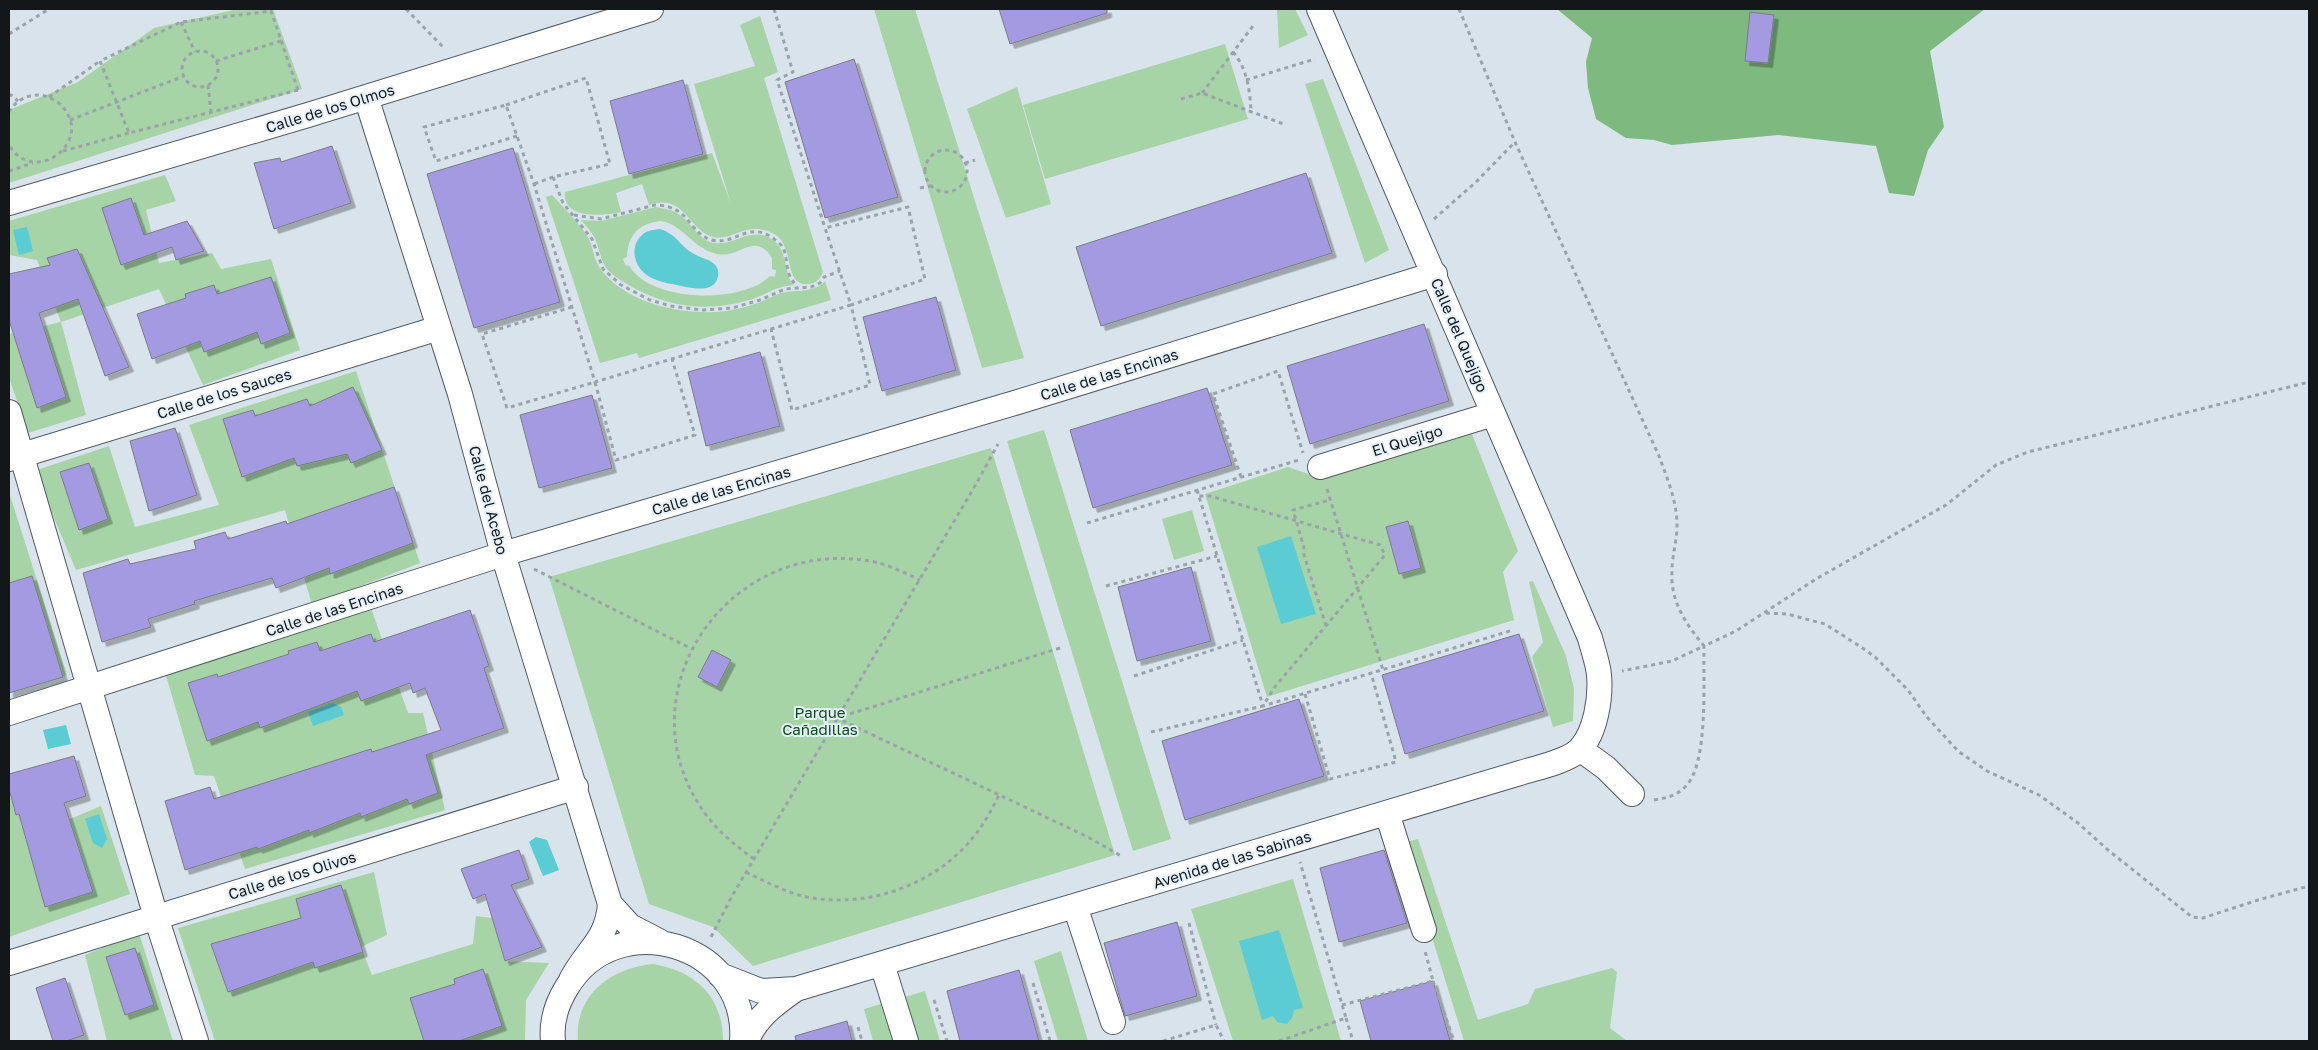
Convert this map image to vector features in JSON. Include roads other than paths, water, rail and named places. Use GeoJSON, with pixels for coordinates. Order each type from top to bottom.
{"type":"FeatureCollection","features":[{"type":"Feature","properties":{"kind":"street","name":"Calle de los Olmos"},"geometry":{"type":"LineString","coordinates":[[9,203],[366,97],[651,9]]}},
{"type":"Feature","properties":{"kind":"street","name":"Calle del Quejigo"},"geometry":{"type":"LineString","coordinates":[[1319,9],[1435,274],[1590,638],[1598,670],[1595,717],[1588,736],[1580,749]]}},
{"type":"Feature","properties":{"kind":"street","name":"Calle del Acebo"},"geometry":{"type":"LineString","coordinates":[[366,97],[439,328],[503,554],[576,787],[610,904],[609,917],[604,934],[584,958],[571,980],[560,1001],[550,1035]]}},
{"type":"Feature","properties":{"kind":"street","name":"Calle de las Encinas"},"geometry":{"type":"LineString","coordinates":[[9,713],[503,554],[1018,402],[1435,274]]}},
{"type":"Feature","properties":{"kind":"street","name":"Calle de los Sauces"},"geometry":{"type":"LineString","coordinates":[[15,457],[439,328]]}},
{"type":"Feature","properties":{"kind":"street"},"geometry":{"type":"LineString","coordinates":[[9,412],[15,457],[90,688],[156,917],[196,1041]]}},
{"type":"Feature","properties":{"kind":"street","name":"El Quejigo"},"geometry":{"type":"LineString","coordinates":[[1320,467],[1493,414]]}},
{"type":"Feature","properties":{"kind":"street"},"geometry":{"type":"LineString","coordinates":[[1580,749],[1606,768],[1632,794]]}},
{"type":"Feature","properties":{"kind":"street","name":"Avenida de las Sabinas"},"geometry":{"type":"LineString","coordinates":[[720,975],[761,991],[796,989],[1520,773],[1569,756],[1580,749]]}},
{"type":"Feature","properties":{"kind":"street","name":"Calle de los Olivos"},"geometry":{"type":"LineString","coordinates":[[9,963],[576,787]]}},
{"type":"Feature","properties":{"kind":"street"},"geometry":{"type":"LineString","coordinates":[[1387,813],[1424,939]]}},
{"type":"Feature","properties":{"kind":"street","name":"Calle del Acebo"},"geometry":{"type":"LineString","coordinates":[[610,904],[630,926],[662,942]]}},
{"type":"Feature","properties":{"kind":"street"},"geometry":{"type":"LineString","coordinates":[[1075,906],[1113,1022]]}},
{"type":"Feature","properties":{"kind":"street"},"geometry":{"type":"LineString","coordinates":[[571,980],[593,959],[606,951],[634,942],[662,942],[688,951],[700,957],[720,975],[731,991],[742,1024],[742,1041]]}},
{"type":"Feature","properties":{"kind":"street"},"geometry":{"type":"LineString","coordinates":[[882,964],[906,1041]]}},
{"type":"Feature","properties":{"kind":"street","name":"Avenida de las Sabinas"},"geometry":{"type":"LineString","coordinates":[[747,1041],[750,1033],[771,1007],[796,989]]}},
{"type":"Feature","properties":{"kind":"water"},"geometry":{"type":"Polygon","coordinates":[[[27,227],[33,251],[19,255],[13,230],[27,227]]]}},
{"type":"Feature","properties":{"kind":"water"},"geometry":{"type":"Polygon","coordinates":[[[660,229],[671,234],[686,249],[714,264],[718,274],[713,285],[705,288],[686,287],[659,281],[640,269],[634,252],[638,240],[644,233],[660,229]]]}},
{"type":"Feature","properties":{"kind":"water"},"geometry":{"type":"Polygon","coordinates":[[[1291,536],[1316,614],[1281,624],[1257,547],[1291,536]]]}},
{"type":"Feature","properties":{"kind":"water"},"geometry":{"type":"Polygon","coordinates":[[[333,703],[341,707],[344,715],[313,726],[308,712],[333,703]]]}},
{"type":"Feature","properties":{"kind":"water"},"geometry":{"type":"Polygon","coordinates":[[[66,725],[71,744],[48,749],[43,730],[66,725]]]}},
{"type":"Feature","properties":{"kind":"water"},"geometry":{"type":"Polygon","coordinates":[[[99,814],[107,839],[102,848],[93,843],[85,819],[99,814]]]}},
{"type":"Feature","properties":{"kind":"water"},"geometry":{"type":"Polygon","coordinates":[[[536,837],[547,840],[559,870],[543,876],[529,842],[536,837]]]}},
{"type":"Feature","properties":{"kind":"water"},"geometry":{"type":"Polygon","coordinates":[[[1279,930],[1303,1008],[1294,1010],[1292,1018],[1287,1024],[1277,1022],[1273,1016],[1262,1020],[1239,941],[1279,930]]]}},
{"type":"Feature","properties":{"kind":"park label","name":"Parque Cañadillas"},"geometry":{"type":"Point","coordinates":[820,720]}}]}
